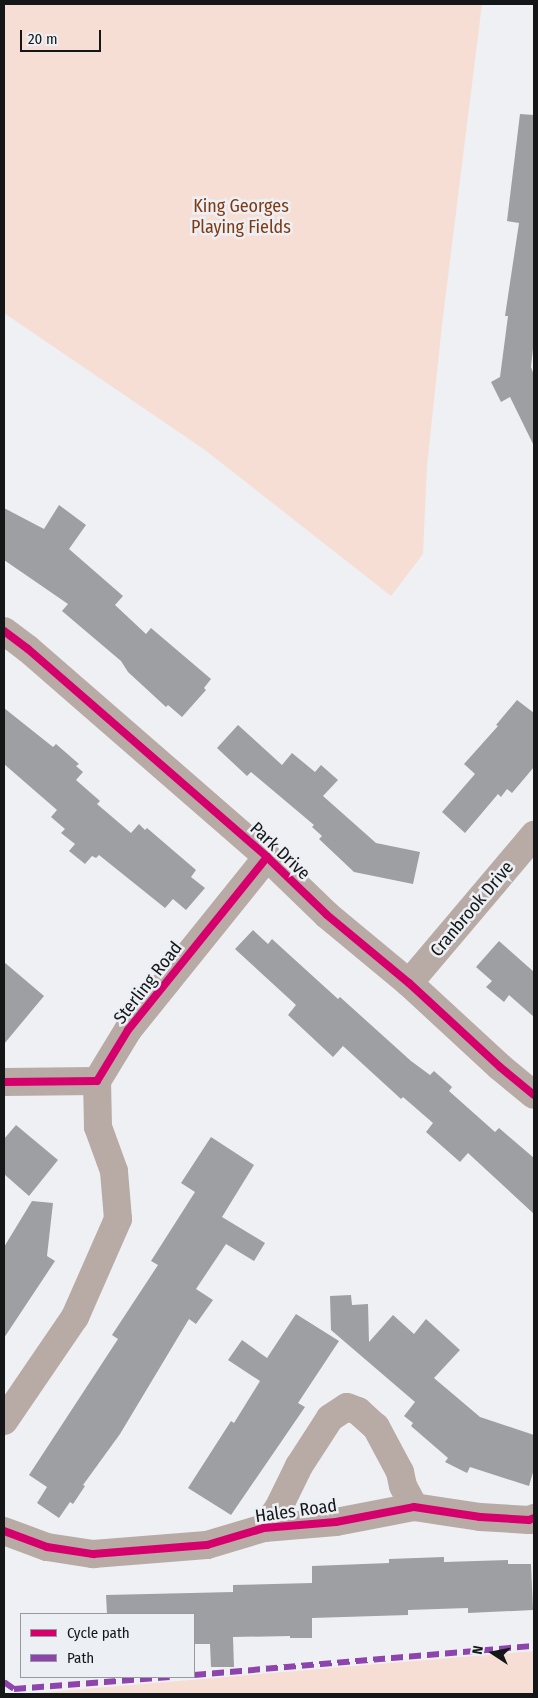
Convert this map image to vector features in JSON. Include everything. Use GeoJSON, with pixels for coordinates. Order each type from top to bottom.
{"type":"FeatureCollection","features":[{"type":"Feature","properties":{"kind":"street","name":"Park Drive"},"geometry":{"type":"LineString","coordinates":[[4,631],[28,649],[267,857],[327,915],[409,983],[500,1067],[534,1095]]}},
{"type":"Feature","properties":{"kind":"street","name":"Cranbrook Drive"},"geometry":{"type":"LineString","coordinates":[[409,983],[534,835]]}},
{"type":"Feature","properties":{"kind":"street","name":"Sterling Road"},"geometry":{"type":"LineString","coordinates":[[98,1081],[128,1030],[267,857]]}},
{"type":"Feature","properties":{"kind":"street"},"geometry":{"type":"LineString","coordinates":[[4,1082],[98,1081],[98,1127],[114,1170],[118,1219],[75,1317],[4,1421]]}},
{"type":"Feature","properties":{"kind":"street","name":"Hales Road"},"geometry":{"type":"LineString","coordinates":[[264,1528],[278,1509],[298,1466],[330,1418],[347,1407],[358,1412],[376,1427],[400,1472],[403,1486],[414,1507]]}},
{"type":"Feature","properties":{"kind":"street","name":"Hales Road"},"geometry":{"type":"LineString","coordinates":[[4,1531],[47,1547],[93,1554],[207,1545],[264,1528],[336,1522],[414,1507],[480,1517],[529,1520],[534,1518]]}},
{"type":"Feature","properties":{"kind":"green space","name":"King Georges Playing Fields"},"geometry":{"type":"Polygon","coordinates":[[[4,4],[482,4],[442,325],[427,466],[423,554],[391,596],[205,450],[4,313],[4,4]]]}},
{"type":"Feature","properties":{"kind":"green space"},"geometry":{"type":"Polygon","coordinates":[[[534,1651],[534,1694],[24,1694],[534,1651]]]}},
{"type":"Feature","properties":{"kind":"building"},"geometry":{"type":"Polygon","coordinates":[[[520,114],[534,115],[534,339],[531,367],[534,375],[534,446],[510,397],[501,402],[491,382],[500,377],[508,316],[505,316],[519,223],[507,221],[520,114]]]}},
{"type":"Feature","properties":{"kind":"building"},"geometry":{"type":"Polygon","coordinates":[[[59,505],[86,525],[69,549],[123,596],[115,605],[146,634],[151,628],[211,679],[204,688],[206,690],[182,717],[168,705],[166,707],[128,672],[121,661],[62,611],[68,604],[4,560],[4,508],[44,529],[59,505]]]}},
{"type":"Feature","properties":{"kind":"building"},"geometry":{"type":"Polygon","coordinates":[[[517,700],[534,713],[534,767],[512,793],[507,789],[501,797],[498,794],[465,833],[442,812],[475,774],[464,764],[498,726],[496,725],[517,700]]]}},
{"type":"Feature","properties":{"kind":"building"},"geometry":{"type":"Polygon","coordinates":[[[4,708],[53,747],[56,744],[79,764],[76,766],[83,772],[76,780],[100,801],[97,804],[131,833],[139,824],[145,830],[147,828],[196,870],[191,877],[205,888],[186,910],[173,899],[165,908],[99,855],[96,858],[92,856],[85,864],[69,851],[75,844],[61,833],[65,829],[51,817],[57,810],[4,764],[4,708]]]}},
{"type":"Feature","properties":{"kind":"building"},"geometry":{"type":"Polygon","coordinates":[[[238,725],[282,765],[292,753],[315,772],[321,765],[338,780],[323,796],[376,843],[420,852],[413,884],[354,872],[319,839],[322,836],[312,827],[314,825],[251,772],[247,776],[217,748],[238,725]]]}},
{"type":"Feature","properties":{"kind":"building"},"geometry":{"type":"Polygon","coordinates":[[[253,930],[268,944],[272,939],[338,999],[340,997],[411,1061],[430,1075],[434,1071],[452,1087],[449,1091],[495,1132],[499,1128],[534,1158],[534,1214],[468,1153],[460,1162],[426,1132],[433,1123],[403,1097],[401,1099],[343,1046],[333,1057],[288,1015],[296,1005],[235,949],[253,930]]]}},
{"type":"Feature","properties":{"kind":"building"},"geometry":{"type":"Polygon","coordinates":[[[499,941],[534,972],[534,1017],[509,995],[504,1002],[486,987],[492,981],[476,967],[499,941]]]}},
{"type":"Feature","properties":{"kind":"building"},"geometry":{"type":"Polygon","coordinates":[[[4,962],[44,996],[4,1044],[4,962]]]}},
{"type":"Feature","properties":{"kind":"building"},"geometry":{"type":"Polygon","coordinates":[[[16,1125],[58,1160],[29,1196],[4,1174],[4,1139],[16,1125]]]}},
{"type":"Feature","properties":{"kind":"building"},"geometry":{"type":"Polygon","coordinates":[[[211,1137],[254,1165],[222,1217],[265,1243],[254,1261],[226,1244],[196,1289],[213,1300],[196,1324],[189,1319],[120,1434],[83,1485],[85,1486],[73,1504],[70,1502],[59,1518],[37,1503],[47,1487],[29,1475],[118,1339],[112,1335],[158,1265],[151,1261],[195,1192],[181,1183],[211,1137]]]}},
{"type":"Feature","properties":{"kind":"building"},"geometry":{"type":"Polygon","coordinates":[[[32,1201],[53,1203],[47,1256],[55,1261],[4,1338],[4,1247],[32,1201]]]}},
{"type":"Feature","properties":{"kind":"building"},"geometry":{"type":"Polygon","coordinates":[[[351,1295],[352,1305],[368,1304],[369,1342],[393,1315],[414,1334],[426,1319],[460,1350],[434,1378],[480,1417],[534,1435],[534,1469],[529,1486],[470,1467],[467,1473],[445,1462],[448,1458],[411,1426],[413,1423],[404,1416],[415,1402],[331,1330],[330,1296],[351,1295]]]}},
{"type":"Feature","properties":{"kind":"building"},"geometry":{"type":"Polygon","coordinates":[[[296,1314],[339,1341],[298,1403],[305,1407],[231,1515],[188,1488],[231,1421],[234,1423],[260,1381],[228,1360],[242,1340],[267,1358],[296,1314]]]}},
{"type":"Feature","properties":{"kind":"building"},"geometry":{"type":"Polygon","coordinates":[[[444,1557],[444,1562],[508,1560],[508,1564],[531,1564],[533,1610],[468,1613],[468,1608],[408,1610],[408,1615],[312,1618],[312,1638],[290,1638],[290,1636],[233,1637],[234,1667],[211,1667],[210,1644],[195,1644],[195,1613],[107,1613],[106,1595],[233,1592],[233,1585],[312,1583],[312,1566],[389,1563],[389,1559],[444,1557]]]}},
{"type":"Feature","properties":{"kind":"marked path"},"geometry":{"type":"LineString","coordinates":[[195,1675],[534,1646]]}},
{"type":"Feature","properties":{"kind":"marked path"},"geometry":{"type":"LineString","coordinates":[[4,1682],[14,1689],[157,1678]]}},
{"type":"Feature","properties":{"kind":"cycle path"},"geometry":{"type":"LineString","coordinates":[[4,631],[28,649],[267,857],[327,915],[409,983],[500,1067],[534,1095]]}},
{"type":"Feature","properties":{"kind":"cycle path"},"geometry":{"type":"LineString","coordinates":[[4,1082],[97,1081],[128,1030],[267,857]]}},
{"type":"Feature","properties":{"kind":"cycle path"},"geometry":{"type":"LineString","coordinates":[[4,1531],[47,1547],[93,1554],[207,1545],[264,1528],[336,1522],[414,1507],[480,1517],[529,1520],[534,1518]]}}]}
